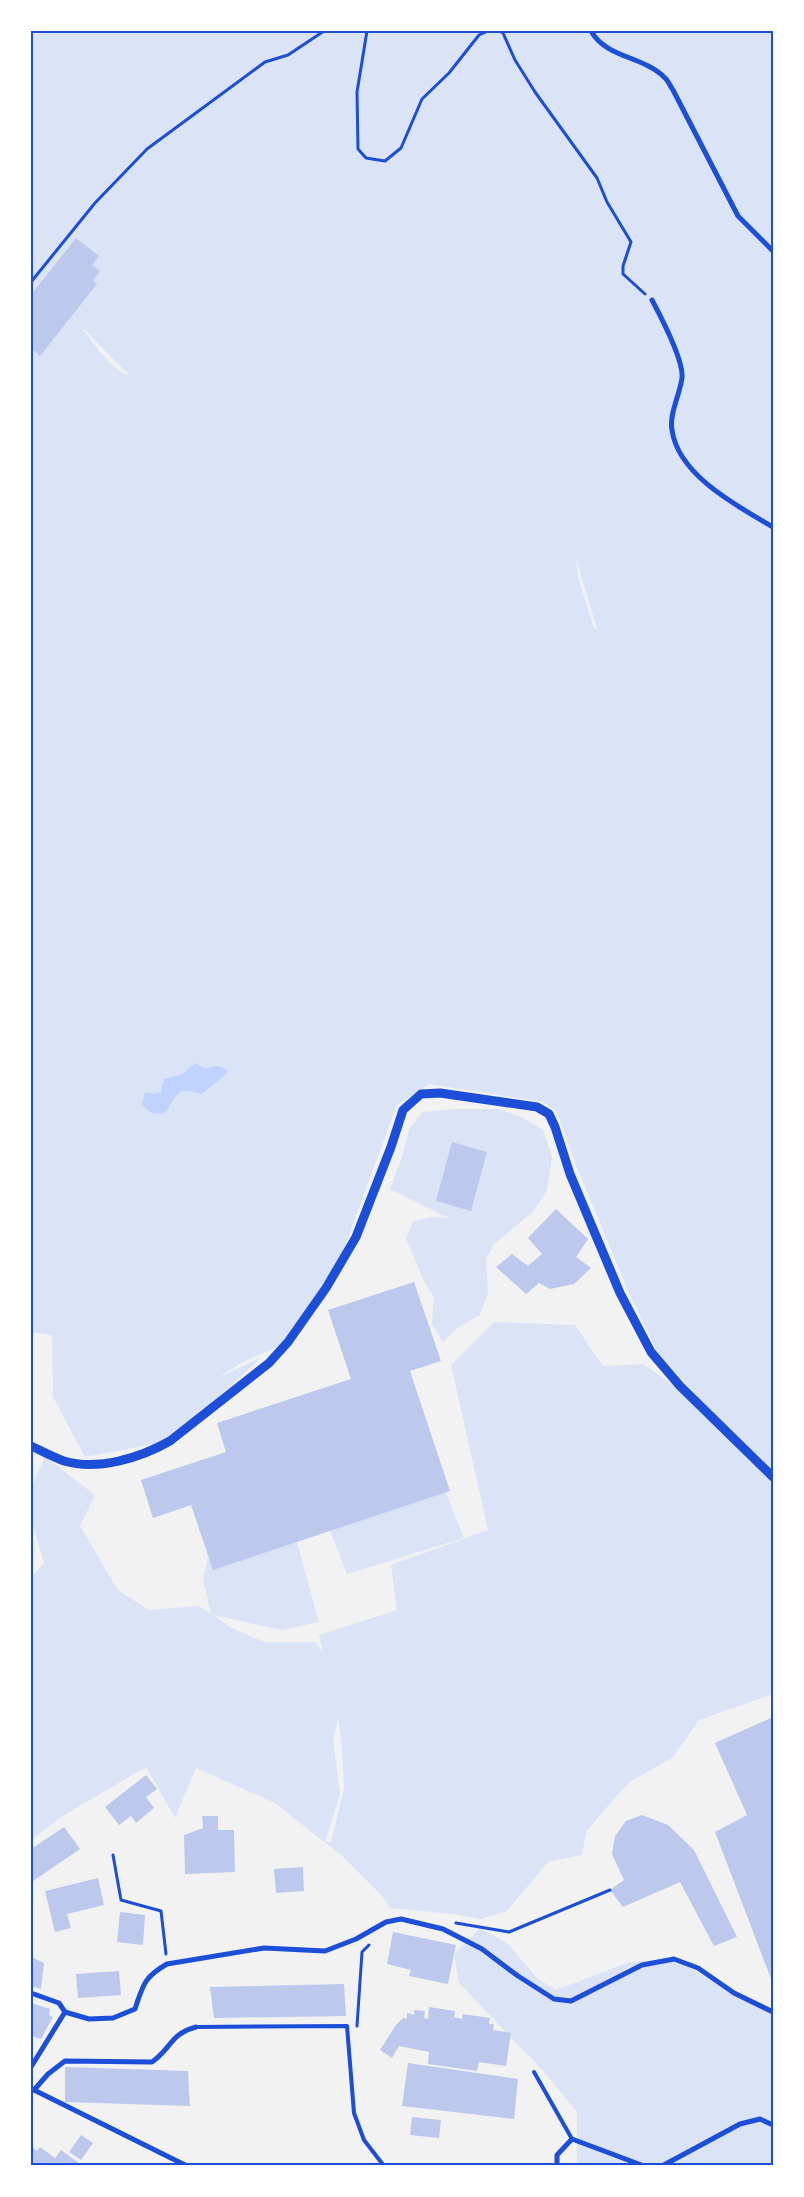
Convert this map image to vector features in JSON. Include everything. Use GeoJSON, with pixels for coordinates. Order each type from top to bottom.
{"type":"FeatureCollection","features":[{"type":"Feature","properties":{"kind":"street"},"geometry":{"type":"LineString","coordinates":[[591,31],[595,39],[610,50],[636,60],[664,76],[738,216],[773,251]]}},
{"type":"Feature","properties":{"kind":"street"},"geometry":{"type":"LineString","coordinates":[[652,300],[665,325],[682,368],[682,377],[671,427],[674,443],[690,468],[715,489],[773,527]]}},
{"type":"Feature","properties":{"kind":"street"},"geometry":{"type":"LineString","coordinates":[[31,1446],[64,1461],[94,1464],[132,1458],[170,1441],[269,1363],[288,1342],[326,1288],[356,1237],[403,1110],[421,1094],[440,1093],[537,1107],[548,1114],[555,1127],[570,1174],[608,1265],[650,1352],[680,1386],[773,1477]]}},
{"type":"Feature","properties":{"kind":"street"},"geometry":{"type":"LineString","coordinates":[[31,1993],[59,2003],[65,2012],[89,2019],[113,2018],[134,2009],[145,1982],[155,1971],[167,1964],[264,1948],[325,1951],[356,1939],[386,1922],[401,1919],[444,1928],[482,1949],[518,1976],[554,1999],[571,2001],[642,1965],[674,1960],[698,1968],[734,1993],[773,2012]]}},
{"type":"Feature","properties":{"kind":"street"},"geometry":{"type":"LineString","coordinates":[[31,2067],[65,2012]]}},
{"type":"Feature","properties":{"kind":"street"},"geometry":{"type":"LineString","coordinates":[[187,2166],[32,2090],[65,2061],[152,2062],[161,2056],[173,2039],[182,2031],[196,2027]]}},
{"type":"Feature","properties":{"kind":"street"},"geometry":{"type":"LineString","coordinates":[[662,2166],[740,2124],[760,2119],[773,2125]]}},
{"type":"Feature","properties":{"kind":"street"},"geometry":{"type":"LineString","coordinates":[[557,2166],[557,2155],[572,2139],[644,2166]]}},
{"type":"Feature","properties":{"kind":"lane"},"geometry":{"type":"LineString","coordinates":[[196,2027],[347,2026],[354,2113],[364,2140],[384,2166]]}},
{"type":"Feature","properties":{"kind":"lane"},"geometry":{"type":"LineString","coordinates":[[534,2072],[572,2139]]}},
{"type":"Feature","properties":{"kind":"path"},"geometry":{"type":"LineString","coordinates":[[31,282],[95,203],[147,149],[265,62],[288,55],[324,31]]}},
{"type":"Feature","properties":{"kind":"path"},"geometry":{"type":"LineString","coordinates":[[367,31],[357,92],[358,149],[366,158],[385,161],[390,159],[401,148],[422,99],[449,73],[478,35],[488,31]]}},
{"type":"Feature","properties":{"kind":"path"},"geometry":{"type":"LineString","coordinates":[[499,31],[503,33],[515,60],[535,92],[597,178],[607,202],[631,242],[623,266],[624,274],[652,300]]}},
{"type":"Feature","properties":{"kind":"path"},"geometry":{"type":"LineString","coordinates":[[113,1855],[121,1900],[161,1911],[167,1964]]}},
{"type":"Feature","properties":{"kind":"path"},"geometry":{"type":"LineString","coordinates":[[509,1932],[610,1890]]}},
{"type":"Feature","properties":{"kind":"path"},"geometry":{"type":"LineString","coordinates":[[358,2026],[362,1952]]}},
{"type":"Feature","properties":{"kind":"shaded area"},"geometry":{"type":"Polygon","coordinates":[[[31,31],[773,31],[773,1694],[699,1720],[672,1758],[631,1781],[618,1794],[586,1832],[582,1855],[548,1862],[507,1911],[481,1919],[390,1908],[381,1895],[342,1856],[275,1803],[196,1768],[175,1818],[146,1767],[64,1815],[31,1840],[31,1578],[44,1563],[31,1518],[31,1488],[45,1457],[95,1495],[80,1526],[118,1590],[149,1610],[199,1606],[211,1614],[203,1579],[208,1557],[297,1542],[319,1622],[282,1630],[213,1615],[230,1627],[264,1642],[316,1642],[323,1653],[319,1635],[397,1610],[391,1565],[488,1530],[451,1365],[494,1322],[575,1325],[603,1366],[643,1364],[707,1408],[657,1351],[629,1293],[577,1168],[557,1112],[543,1102],[429,1084],[397,1105],[343,1251],[288,1342],[241,1363],[218,1378],[262,1357],[170,1441],[85,1457],[53,1397],[52,1335],[31,1332],[31,31]],[[84,329],[110,363],[123,373],[129,375],[84,329]],[[576,559],[579,581],[594,628],[597,629],[576,559]],[[338,1719],[333,1741],[340,1794],[325,1842],[331,1842],[344,1789],[342,1745],[338,1719]]]}},
{"type":"Feature","properties":{"kind":"shaded area"},"geometry":{"type":"Polygon","coordinates":[[[452,1109],[500,1109],[523,1118],[543,1130],[552,1157],[547,1190],[533,1212],[494,1244],[486,1259],[488,1294],[479,1315],[456,1329],[443,1342],[432,1324],[434,1297],[425,1283],[406,1239],[413,1221],[433,1217],[449,1218],[390,1189],[401,1160],[410,1127],[423,1112],[452,1109]]]}},
{"type":"Feature","properties":{"kind":"shaded area"},"geometry":{"type":"Polygon","coordinates":[[[444,1488],[464,1538],[347,1574],[330,1531],[444,1488]]]}},
{"type":"Feature","properties":{"kind":"shaded area"},"geometry":{"type":"Polygon","coordinates":[[[480,1928],[508,1944],[537,1978],[556,1990],[629,1962],[674,1959],[773,2014],[773,2166],[577,2166],[577,2112],[545,2073],[459,1983],[454,1954],[480,1928]]]}},
{"type":"Feature","properties":{"kind":"water"},"geometry":{"type":"Polygon","coordinates":[[[195,1063],[204,1068],[218,1066],[228,1070],[226,1074],[202,1094],[181,1091],[165,1113],[152,1113],[142,1104],[145,1092],[155,1094],[161,1092],[164,1079],[183,1074],[195,1063]]]}},
{"type":"Feature","properties":{"kind":"building"},"geometry":{"type":"Polygon","coordinates":[[[76,238],[99,256],[92,265],[100,271],[93,280],[97,284],[40,356],[31,348],[31,295],[76,238]]]}},
{"type":"Feature","properties":{"kind":"building"},"geometry":{"type":"Polygon","coordinates":[[[452,1142],[487,1152],[471,1211],[436,1201],[452,1142]]]}},
{"type":"Feature","properties":{"kind":"building"},"geometry":{"type":"Polygon","coordinates":[[[556,1209],[588,1239],[576,1257],[591,1268],[574,1284],[550,1289],[539,1283],[526,1294],[496,1267],[512,1254],[528,1266],[542,1254],[528,1238],[556,1209]]]}},
{"type":"Feature","properties":{"kind":"building"},"geometry":{"type":"Polygon","coordinates":[[[414,1282],[441,1361],[410,1371],[450,1491],[213,1570],[191,1505],[153,1518],[141,1480],[226,1452],[217,1423],[351,1379],[328,1310],[414,1282]]]}},
{"type":"Feature","properties":{"kind":"building"},"geometry":{"type":"Polygon","coordinates":[[[773,1717],[773,1984],[715,1832],[747,1815],[715,1743],[773,1717]]]}},
{"type":"Feature","properties":{"kind":"building"},"geometry":{"type":"Polygon","coordinates":[[[146,1775],[157,1789],[146,1797],[154,1808],[136,1823],[131,1816],[119,1825],[105,1807],[146,1775]]]}},
{"type":"Feature","properties":{"kind":"building"},"geometry":{"type":"Polygon","coordinates":[[[642,1815],[668,1825],[694,1850],[737,1937],[714,1946],[680,1882],[623,1907],[610,1890],[624,1880],[612,1854],[615,1836],[626,1821],[642,1815]]]}},
{"type":"Feature","properties":{"kind":"building"},"geometry":{"type":"Polygon","coordinates":[[[202,1816],[218,1816],[218,1830],[234,1830],[235,1872],[185,1874],[184,1835],[203,1828],[202,1816]]]}},
{"type":"Feature","properties":{"kind":"building"},"geometry":{"type":"Polygon","coordinates":[[[64,1827],[80,1849],[33,1881],[31,1878],[31,1849],[64,1827]]]}},
{"type":"Feature","properties":{"kind":"building"},"geometry":{"type":"Polygon","coordinates":[[[303,1867],[304,1891],[276,1893],[274,1869],[303,1867]]]}},
{"type":"Feature","properties":{"kind":"building"},"geometry":{"type":"Polygon","coordinates":[[[98,1878],[104,1905],[67,1914],[71,1928],[55,1932],[45,1891],[98,1878]]]}},
{"type":"Feature","properties":{"kind":"building"},"geometry":{"type":"Polygon","coordinates":[[[120,1912],[145,1915],[143,1945],[117,1942],[120,1912]]]}},
{"type":"Feature","properties":{"kind":"building"},"geometry":{"type":"Polygon","coordinates":[[[393,1932],[456,1945],[448,1984],[409,1976],[411,1970],[387,1964],[393,1932]]]}},
{"type":"Feature","properties":{"kind":"building"},"geometry":{"type":"Polygon","coordinates":[[[31,1957],[44,1963],[41,1989],[31,1986],[31,1957]]]}},
{"type":"Feature","properties":{"kind":"building"},"geometry":{"type":"Polygon","coordinates":[[[119,1971],[121,1995],[78,1998],[76,1974],[119,1971]]]}},
{"type":"Feature","properties":{"kind":"building"},"geometry":{"type":"Polygon","coordinates":[[[344,1984],[346,2016],[214,2018],[210,1987],[344,1984]]]}},
{"type":"Feature","properties":{"kind":"building"},"geometry":{"type":"Polygon","coordinates":[[[31,2003],[50,2009],[49,2015],[53,2017],[41,2039],[31,2036],[31,2003]]]}},
{"type":"Feature","properties":{"kind":"building"},"geometry":{"type":"Polygon","coordinates":[[[429,2007],[455,2011],[454,2017],[462,2019],[463,2014],[490,2018],[489,2024],[494,2024],[493,2030],[511,2033],[506,2066],[479,2062],[477,2071],[428,2064],[429,2052],[399,2046],[392,2058],[380,2050],[396,2025],[403,2018],[407,2019],[407,2013],[414,2015],[414,2010],[425,2011],[424,2018],[428,2019],[429,2007]]]}},
{"type":"Feature","properties":{"kind":"building"},"geometry":{"type":"Polygon","coordinates":[[[408,2063],[518,2079],[514,2119],[402,2106],[408,2063]]]}},
{"type":"Feature","properties":{"kind":"building"},"geometry":{"type":"Polygon","coordinates":[[[65,2067],[188,2071],[190,2106],[65,2102],[65,2067]]]}},
{"type":"Feature","properties":{"kind":"building"},"geometry":{"type":"Polygon","coordinates":[[[412,2117],[441,2120],[439,2138],[410,2135],[412,2117]]]}},
{"type":"Feature","properties":{"kind":"building"},"geometry":{"type":"Polygon","coordinates":[[[81,2135],[93,2143],[81,2160],[69,2152],[81,2135]]]}},
{"type":"Feature","properties":{"kind":"building"},"geometry":{"type":"Polygon","coordinates":[[[31,2146],[37,2151],[40,2147],[55,2158],[61,2150],[83,2166],[31,2166],[31,2146]]]}}]}
